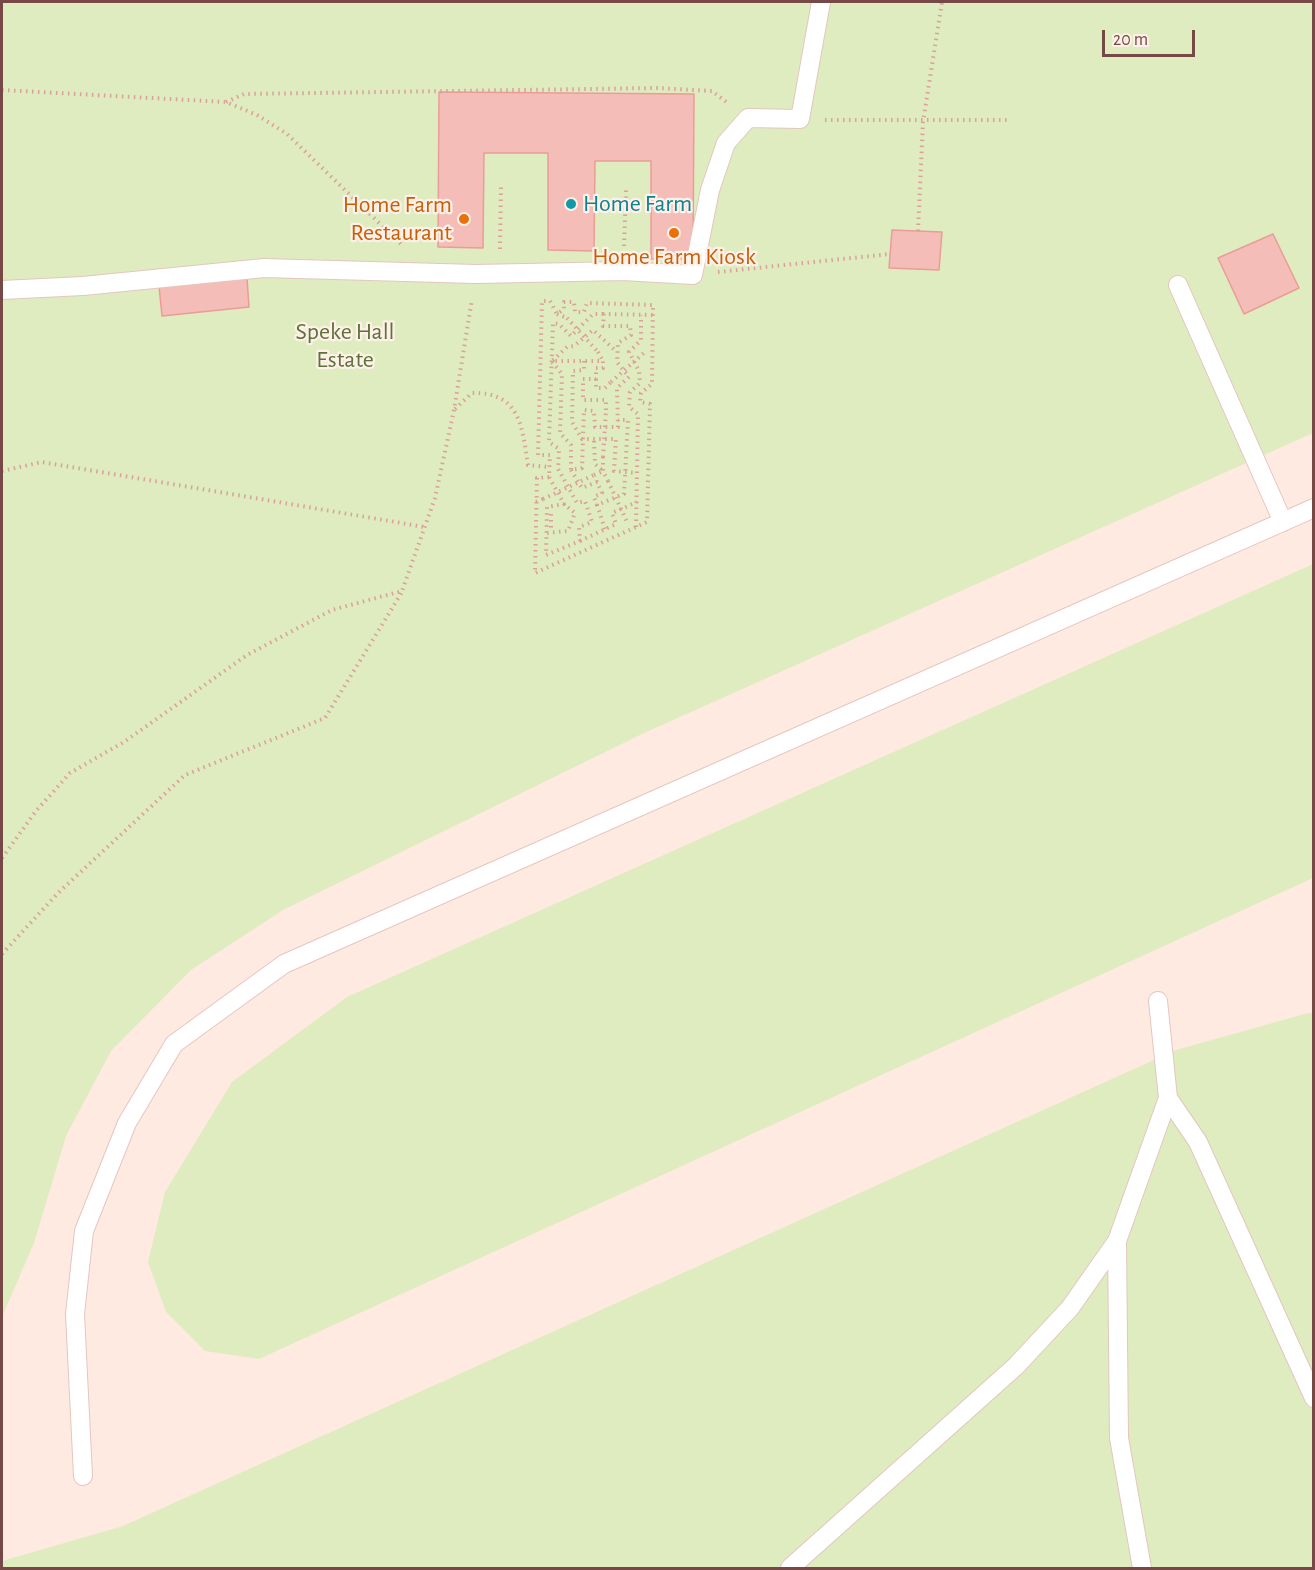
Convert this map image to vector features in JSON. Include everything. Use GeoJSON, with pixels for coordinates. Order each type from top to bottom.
{"type":"FeatureCollection","features":[{"type":"Feature","properties":{"kind":"lane"},"geometry":{"type":"LineString","coordinates":[[2,290],[83,286],[264,268],[476,274],[623,271],[693,275],[710,190],[726,143],[748,118],[800,119],[821,2]]}},
{"type":"Feature","properties":{"kind":"lane"},"geometry":{"type":"LineString","coordinates":[[1178,285],[1283,522]]}},
{"type":"Feature","properties":{"kind":"lane"},"geometry":{"type":"LineString","coordinates":[[84,1476],[75,1314],[84,1231],[127,1123],[174,1044],[284,964],[1314,508]]}},
{"type":"Feature","properties":{"kind":"lane"},"geometry":{"type":"LineString","coordinates":[[790,1569],[1016,1366],[1070,1308],[1117,1241],[1168,1098],[1158,1001]]}},
{"type":"Feature","properties":{"kind":"lane"},"geometry":{"type":"LineString","coordinates":[[1168,1098],[1198,1142],[1314,1398]]}},
{"type":"Feature","properties":{"kind":"lane"},"geometry":{"type":"LineString","coordinates":[[1117,1241],[1119,1438],[1142,1569]]}},
{"type":"Feature","properties":{"kind":"path"},"geometry":{"type":"LineString","coordinates":[[918,231],[923,122],[942,2]]}},
{"type":"Feature","properties":{"kind":"path"},"geometry":{"type":"LineString","coordinates":[[226,102],[244,94],[658,88],[712,91],[748,118]]}},
{"type":"Feature","properties":{"kind":"path"},"geometry":{"type":"LineString","coordinates":[[2,90],[226,102],[257,115],[287,134],[431,272]]}},
{"type":"Feature","properties":{"kind":"path"},"geometry":{"type":"LineString","coordinates":[[800,119],[923,122],[1011,120]]}},
{"type":"Feature","properties":{"kind":"path"},"geometry":{"type":"LineString","coordinates":[[500,274],[501,185]]}},
{"type":"Feature","properties":{"kind":"path"},"geometry":{"type":"LineString","coordinates":[[623,271],[626,190]]}},
{"type":"Feature","properties":{"kind":"path"},"geometry":{"type":"LineString","coordinates":[[693,275],[890,255]]}},
{"type":"Feature","properties":{"kind":"path"},"geometry":{"type":"LineString","coordinates":[[2,954],[58,893],[185,775],[325,718],[402,591],[435,498],[454,410],[476,274]]}},
{"type":"Feature","properties":{"kind":"path"},"geometry":{"type":"LineString","coordinates":[[549,532],[568,531],[575,513],[564,504],[549,477],[550,455],[538,455],[542,301],[550,301],[557,314],[567,318],[598,352],[603,361],[603,368],[596,368],[596,388],[605,387],[652,346]]}},
{"type":"Feature","properties":{"kind":"path"},"geometry":{"type":"LineString","coordinates":[[549,477],[537,478],[535,573],[647,522],[650,404],[640,402],[640,393],[652,384],[653,305],[587,303],[584,312],[575,312],[573,302],[564,302],[564,309],[557,314]]}},
{"type":"Feature","properties":{"kind":"path"},"geometry":{"type":"LineString","coordinates":[[580,541],[579,527],[592,522],[585,501],[577,503],[558,469],[559,449],[549,442],[553,323],[559,324],[571,336],[593,314],[653,315]]}},
{"type":"Feature","properties":{"kind":"path"},"geometry":{"type":"LineString","coordinates":[[571,470],[582,468],[584,410],[594,411],[595,427],[618,427],[617,388],[629,377],[617,362],[618,344],[631,334],[630,326],[603,326],[604,314]]}},
{"type":"Feature","properties":{"kind":"path"},"geometry":{"type":"LineString","coordinates":[[636,527],[638,414],[629,407],[630,392],[640,383],[639,371],[628,352],[640,340],[641,315]]}},
{"type":"Feature","properties":{"kind":"path"},"geometry":{"type":"LineString","coordinates":[[552,362],[567,347],[574,346],[594,330],[618,352]]}},
{"type":"Feature","properties":{"kind":"path"},"geometry":{"type":"LineString","coordinates":[[582,439],[572,422],[573,371],[584,370],[584,361]]}},
{"type":"Feature","properties":{"kind":"path"},"geometry":{"type":"LineString","coordinates":[[552,362],[603,361]]}},
{"type":"Feature","properties":{"kind":"path"},"geometry":{"type":"LineString","coordinates":[[552,362],[562,374],[560,433],[571,446],[571,470],[582,488],[597,482],[602,493],[594,497],[605,529]]}},
{"type":"Feature","properties":{"kind":"path"},"geometry":{"type":"LineString","coordinates":[[596,379],[583,379],[583,400],[606,400],[603,471]]}},
{"type":"Feature","properties":{"kind":"path"},"geometry":{"type":"LineString","coordinates":[[454,410],[472,393],[490,393],[507,400],[518,419],[528,465],[549,467]]}},
{"type":"Feature","properties":{"kind":"path"},"geometry":{"type":"LineString","coordinates":[[597,505],[624,494],[628,420],[618,420]]}},
{"type":"Feature","properties":{"kind":"path"},"geometry":{"type":"LineString","coordinates":[[582,439],[616,440],[614,471],[637,473]]}},
{"type":"Feature","properties":{"kind":"path"},"geometry":{"type":"LineString","coordinates":[[594,440],[595,464],[603,471],[630,530]]}},
{"type":"Feature","properties":{"kind":"path"},"geometry":{"type":"LineString","coordinates":[[2,471],[42,462],[425,527]]}},
{"type":"Feature","properties":{"kind":"path"},"geometry":{"type":"LineString","coordinates":[[536,502],[603,471]]}},
{"type":"Feature","properties":{"kind":"path"},"geometry":{"type":"LineString","coordinates":[[551,514],[546,555],[616,524],[612,513],[637,502]]}},
{"type":"Feature","properties":{"kind":"path"},"geometry":{"type":"LineString","coordinates":[[549,532],[547,507],[564,504]]}},
{"type":"Feature","properties":{"kind":"path"},"geometry":{"type":"LineString","coordinates":[[2,858],[36,811],[70,773],[124,742],[247,655],[332,610],[402,591]]}},
{"type":"Feature","properties":{"kind":"green space","name":"Speke Hall Estate"},"geometry":{"type":"Polygon","coordinates":[[[2,2],[1313,2],[1313,433],[642,734],[283,910],[191,970],[111,1051],[66,1136],[34,1243],[2,1317],[2,2]]]}},
{"type":"Feature","properties":{"kind":"green space"},"geometry":{"type":"Polygon","coordinates":[[[1313,564],[1313,878],[259,1359],[205,1351],[166,1312],[148,1262],[165,1192],[232,1082],[347,997],[1313,564]]]}},
{"type":"Feature","properties":{"kind":"green space"},"geometry":{"type":"Polygon","coordinates":[[[1313,1013],[1313,1568],[2,1568],[2,1561],[123,1526],[1176,1050],[1313,1013]]]}},
{"type":"Feature","properties":{"kind":"building","name":"Home Farm"},"geometry":{"type":"Polygon","coordinates":[[[439,92],[694,94],[693,259],[651,259],[651,161],[595,161],[594,251],[548,250],[548,153],[484,153],[483,248],[438,247],[439,92]]]}},
{"type":"Feature","properties":{"kind":"building"},"geometry":{"type":"Polygon","coordinates":[[[892,230],[942,232],[939,270],[889,268],[892,230]]]}},
{"type":"Feature","properties":{"kind":"building"},"geometry":{"type":"Polygon","coordinates":[[[1273,234],[1299,288],[1244,314],[1218,258],[1273,234]]]}},
{"type":"Feature","properties":{"kind":"building"},"geometry":{"type":"Polygon","coordinates":[[[247,278],[249,307],[162,316],[159,286],[247,278]]]}},
{"type":"Feature","properties":{"kind":"place","name":"Home Farm"},"geometry":{"type":"Point","coordinates":[571,204]}},
{"type":"Feature","properties":{"kind":"place","name":"Home Farm Restaurant"},"geometry":{"type":"Point","coordinates":[464,219]}},
{"type":"Feature","properties":{"kind":"place","name":"Home Farm Kiosk"},"geometry":{"type":"Point","coordinates":[674,233]}}]}
